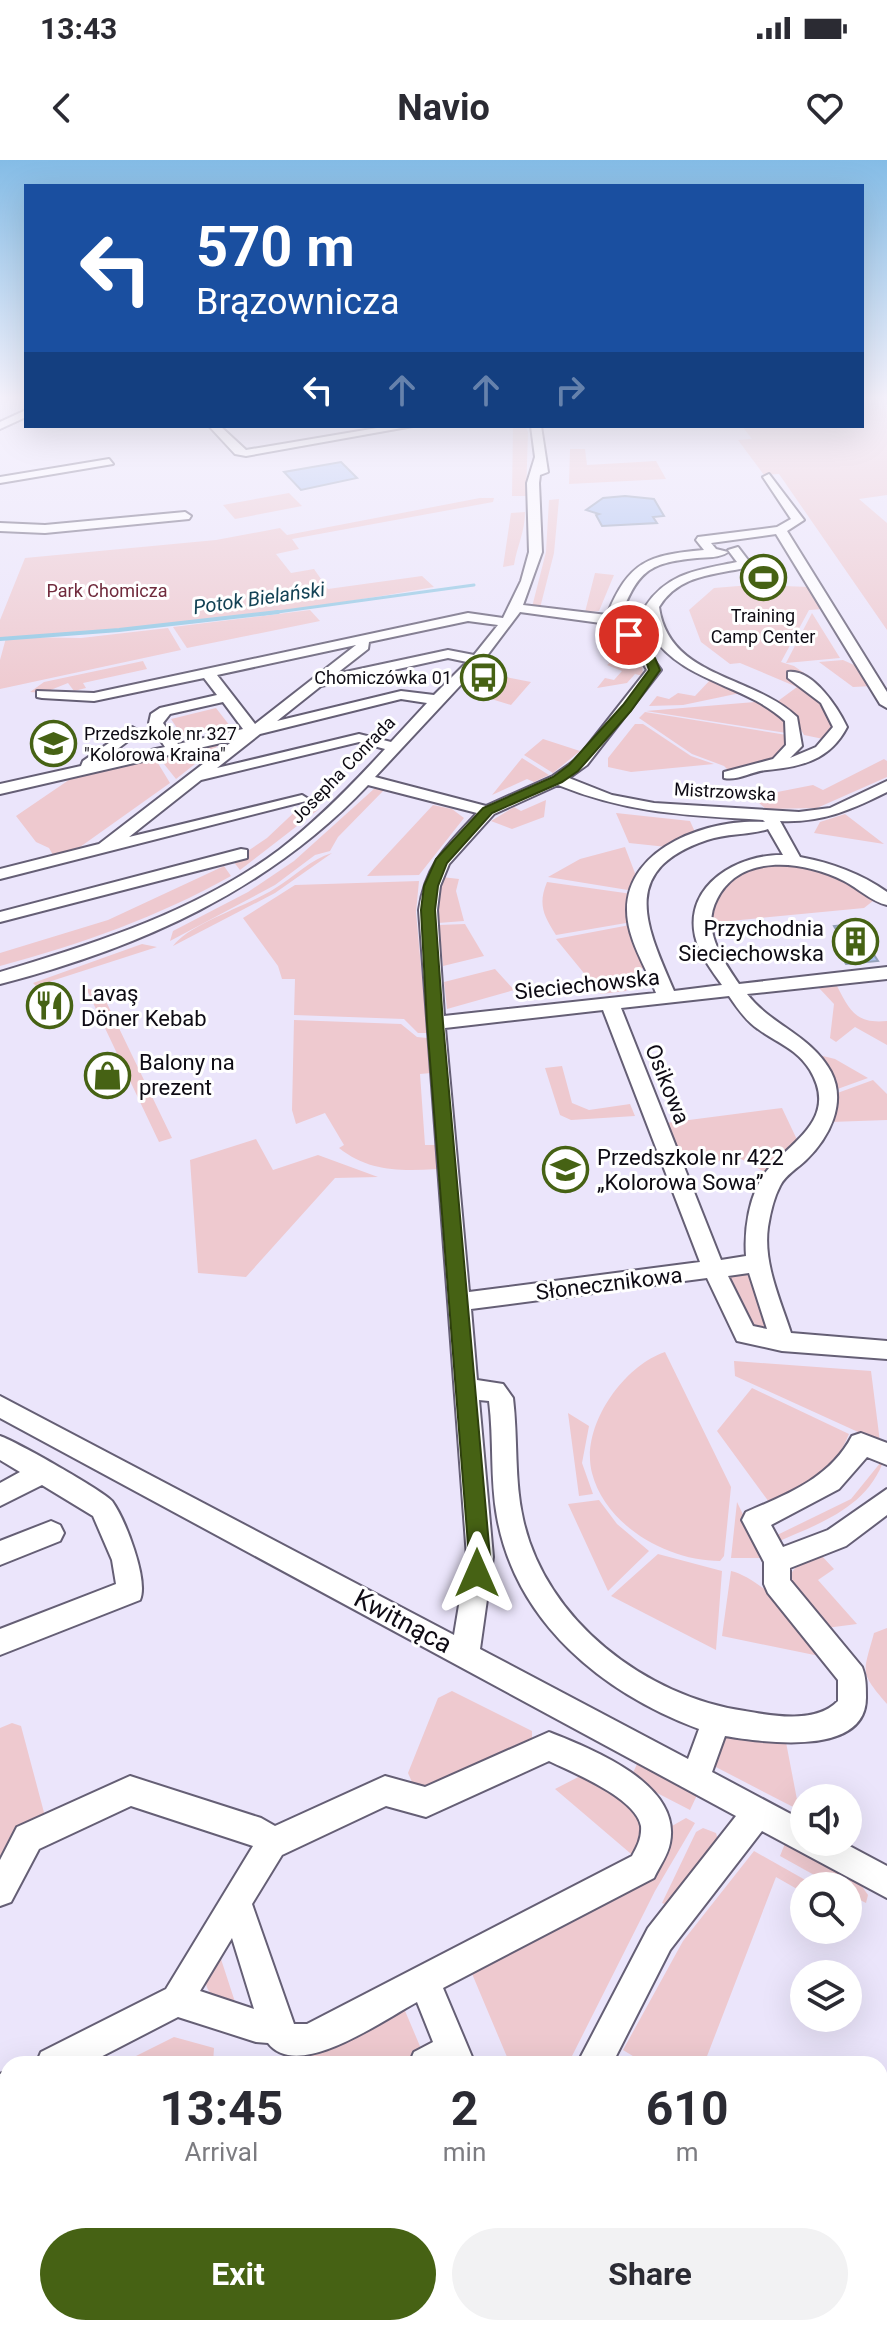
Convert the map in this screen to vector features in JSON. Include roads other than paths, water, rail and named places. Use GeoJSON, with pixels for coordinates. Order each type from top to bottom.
{"type":"FeatureCollection","features":[{"type":"Feature","properties":{"kind":"street","name":"Josepha Conrada"},"geometry":{"type":"LineString","coordinates":[[0,978],[140,933],[211,900],[277,859],[335,810],[476,660],[507,622],[516,608],[530,571],[542,497]]}},
{"type":"Feature","properties":{"kind":"street"},"geometry":{"type":"LineString","coordinates":[[713,553],[702,540],[802,526],[782,497]]}},
{"type":"Feature","properties":{"kind":"street"},"geometry":{"type":"LineString","coordinates":[[0,527],[45,529],[185,516]]}},
{"type":"Feature","properties":{"kind":"street"},"geometry":{"type":"LineString","coordinates":[[780,530],[887,704]]}},
{"type":"Feature","properties":{"kind":"street"},"geometry":{"type":"LineString","coordinates":[[612,620],[632,576],[650,565],[736,550],[745,564],[678,579],[667,585],[656,599],[651,613],[655,629],[666,648],[690,667],[772,701],[792,720],[796,736],[794,746],[778,762],[766,767]]}},
{"type":"Feature","properties":{"kind":"street"},"geometry":{"type":"LineString","coordinates":[[622,597],[656,599]]}},
{"type":"Feature","properties":{"kind":"street"},"geometry":{"type":"LineString","coordinates":[[465,1654],[480,1557],[435,1023],[428,910],[434,875],[441,862],[488,811],[558,779],[582,762],[654,674],[651,661],[612,620],[516,608]]}},
{"type":"Feature","properties":{"kind":"street"},"geometry":{"type":"LineString","coordinates":[[42,694],[94,697],[468,617],[507,622]]}},
{"type":"Feature","properties":{"kind":"street"},"geometry":{"type":"LineString","coordinates":[[627,633],[655,629]]}},
{"type":"Feature","properties":{"kind":"street"},"geometry":{"type":"LineString","coordinates":[[105,847],[363,646],[361,641]]}},
{"type":"Feature","properties":{"kind":"street"},"geometry":{"type":"LineString","coordinates":[[315,683],[448,654],[476,660]]}},
{"type":"Feature","properties":{"kind":"street"},"geometry":{"type":"LineString","coordinates":[[349,657],[363,673]]}},
{"type":"Feature","properties":{"kind":"street"},"geometry":{"type":"LineString","coordinates":[[208,673],[253,731]]}},
{"type":"Feature","properties":{"kind":"street"},"geometry":{"type":"LineString","coordinates":[[729,775],[808,758],[831,743],[839,723],[821,696],[793,675]]}},
{"type":"Feature","properties":{"kind":"street"},"geometry":{"type":"LineString","coordinates":[[0,789],[401,695],[437,700]]}},
{"type":"Feature","properties":{"kind":"street"},"geometry":{"type":"LineString","coordinates":[[772,701],[821,696]]}},
{"type":"Feature","properties":{"kind":"street"},"geometry":{"type":"LineString","coordinates":[[174,749],[156,723],[156,717],[171,709],[226,697]]}},
{"type":"Feature","properties":{"kind":"street"},"geometry":{"type":"LineString","coordinates":[[343,709],[366,739]]}},
{"type":"Feature","properties":{"kind":"street"},"geometry":{"type":"LineString","coordinates":[[79,770],[132,731]]}},
{"type":"Feature","properties":{"kind":"street"},"geometry":{"type":"LineString","coordinates":[[194,778],[366,739],[395,747]]}},
{"type":"Feature","properties":{"kind":"street"},"geometry":{"type":"LineString","coordinates":[[235,746],[249,764]]}},
{"type":"Feature","properties":{"kind":"street"},"geometry":{"type":"LineString","coordinates":[[364,779],[488,811]]}},
{"type":"Feature","properties":{"kind":"street","name":"Mistrzowska"},"geometry":{"type":"LineString","coordinates":[[558,779],[588,793],[634,805],[772,820],[824,815],[887,786]]}},
{"type":"Feature","properties":{"kind":"street"},"geometry":{"type":"LineString","coordinates":[[174,794],[193,826]]}},
{"type":"Feature","properties":{"kind":"street"},"geometry":{"type":"LineString","coordinates":[[0,874],[302,800],[335,810]]}},
{"type":"Feature","properties":{"kind":"street"},"geometry":{"type":"LineString","coordinates":[[668,999],[638,926],[635,909],[646,878],[670,851],[702,834],[772,820],[794,861]]}},
{"type":"Feature","properties":{"kind":"street"},"geometry":{"type":"LineString","coordinates":[[0,917],[241,854]]}},
{"type":"Feature","properties":{"kind":"street"},"geometry":{"type":"LineString","coordinates":[[887,900],[853,878],[794,861],[764,862],[734,869],[724,876],[707,902],[705,941],[717,967],[765,1025],[789,1036],[813,1062],[824,1080],[827,1098],[819,1131],[770,1183],[756,1230],[760,1263],[782,1342],[887,1350]]}},
{"type":"Feature","properties":{"kind":"street","name":"Sieciechowska"},"geometry":{"type":"LineString","coordinates":[[435,1023],[611,1006],[887,973]]}},
{"type":"Feature","properties":{"kind":"street","name":"Osikowa"},"geometry":{"type":"LineString","coordinates":[[611,1006],[714,1270],[745,1334],[782,1342]]}},
{"type":"Feature","properties":{"kind":"street","name":"Słonecznikowa"},"geometry":{"type":"LineString","coordinates":[[459,1302],[760,1263]]}},
{"type":"Feature","properties":{"kind":"street"},"geometry":{"type":"LineString","coordinates":[[464,1389],[495,1391],[501,1398],[509,1519],[528,1576],[558,1622],[607,1667],[662,1699],[716,1721],[795,1729],[834,1723],[852,1706],[852,1676],[777,1584],[777,1561],[755,1520],[827,1485],[856,1456],[861,1443],[887,1454]]}},
{"type":"Feature","properties":{"kind":"street","name":"Kwitnąca"},"geometry":{"type":"LineString","coordinates":[[0,1406],[790,1829]]}},
{"type":"Feature","properties":{"kind":"street"},"geometry":{"type":"LineString","coordinates":[[0,1642],[131,1591],[125,1560],[102,1508],[3,1448],[29,1422]]}},
{"type":"Feature","properties":{"kind":"street"},"geometry":{"type":"LineString","coordinates":[[0,1495],[44,1472]]}},
{"type":"Feature","properties":{"kind":"street"},"geometry":{"type":"LineString","coordinates":[[777,1561],[837,1538],[887,1500]]}},
{"type":"Feature","properties":{"kind":"street"},"geometry":{"type":"LineString","coordinates":[[0,1553],[51,1533]]}},
{"type":"Feature","properties":{"kind":"street"},"geometry":{"type":"LineString","coordinates":[[695,1778],[716,1721]]}},
{"type":"Feature","properties":{"kind":"street"},"geometry":{"type":"LineString","coordinates":[[68,2056],[177,2000],[236,1902],[271,1844],[385,1791],[426,1802],[434,1800],[549,1746],[642,1797],[651,1810],[656,1833],[653,1851],[643,1867],[309,2041],[286,2040],[276,2027],[236,1902]]}},
{"type":"Feature","properties":{"kind":"street"},"geometry":{"type":"LineString","coordinates":[[0,1891],[28,1838],[130,1791],[261,1833],[271,1844]]}},
{"type":"Feature","properties":{"kind":"street"},"geometry":{"type":"LineString","coordinates":[[598,2056],[659,1939],[758,1812]]}},
{"type":"Feature","properties":{"kind":"street"},"geometry":{"type":"LineString","coordinates":[[838,1856],[887,1883]]}},
{"type":"Feature","properties":{"kind":"street"},"geometry":{"type":"LineString","coordinates":[[425,1983],[444,2056]]}},
{"type":"Feature","properties":{"kind":"street"},"geometry":{"type":"LineString","coordinates":[[177,2000],[256,2026],[276,2027]]}},
{"type":"Feature","properties":{"kind":"waterway","name":"Potok Bielański"},"geometry":{"type":"LineString","coordinates":[[275,612],[474,585]]}},
{"type":"Feature","properties":{"kind":"waterway","name":"Potok Bielański"},"geometry":{"type":"LineString","coordinates":[[0,639],[119,630],[275,612]]}},
{"type":"Feature","properties":{"kind":"waterway","name":"Potok Bielański"},"geometry":{"type":"LineString","coordinates":[[263,614],[275,612]]}},
{"type":"Feature","properties":{"kind":"place","name":"Training Camp Center"},"geometry":{"type":"Point","coordinates":[763,578]}},
{"type":"Feature","properties":{"kind":"place","name":"Chomiczówka 01"},"geometry":{"type":"Point","coordinates":[483,678]}},
{"type":"Feature","properties":{"kind":"place","name":"Przedszkole nr 327 \"Kolorowa Kraina\""},"geometry":{"type":"Point","coordinates":[53,744]}},
{"type":"Feature","properties":{"kind":"place","name":"Przychodnia Sieciechowska"},"geometry":{"type":"Point","coordinates":[855,941]}},
{"type":"Feature","properties":{"kind":"place","name":"Lavaş Döner Kebab"},"geometry":{"type":"Point","coordinates":[50,1006]}},
{"type":"Feature","properties":{"kind":"place","name":"Balony na prezent"},"geometry":{"type":"Point","coordinates":[108,1075]}},
{"type":"Feature","properties":{"kind":"place","name":"Przedszkole nr 422 „Kolorowa Sowa”"},"geometry":{"type":"Point","coordinates":[566,1170]}},
{"type":"Feature","properties":{"kind":"park label","name":"Park Chomicza"},"geometry":{"type":"Point","coordinates":[107,591]}}]}
